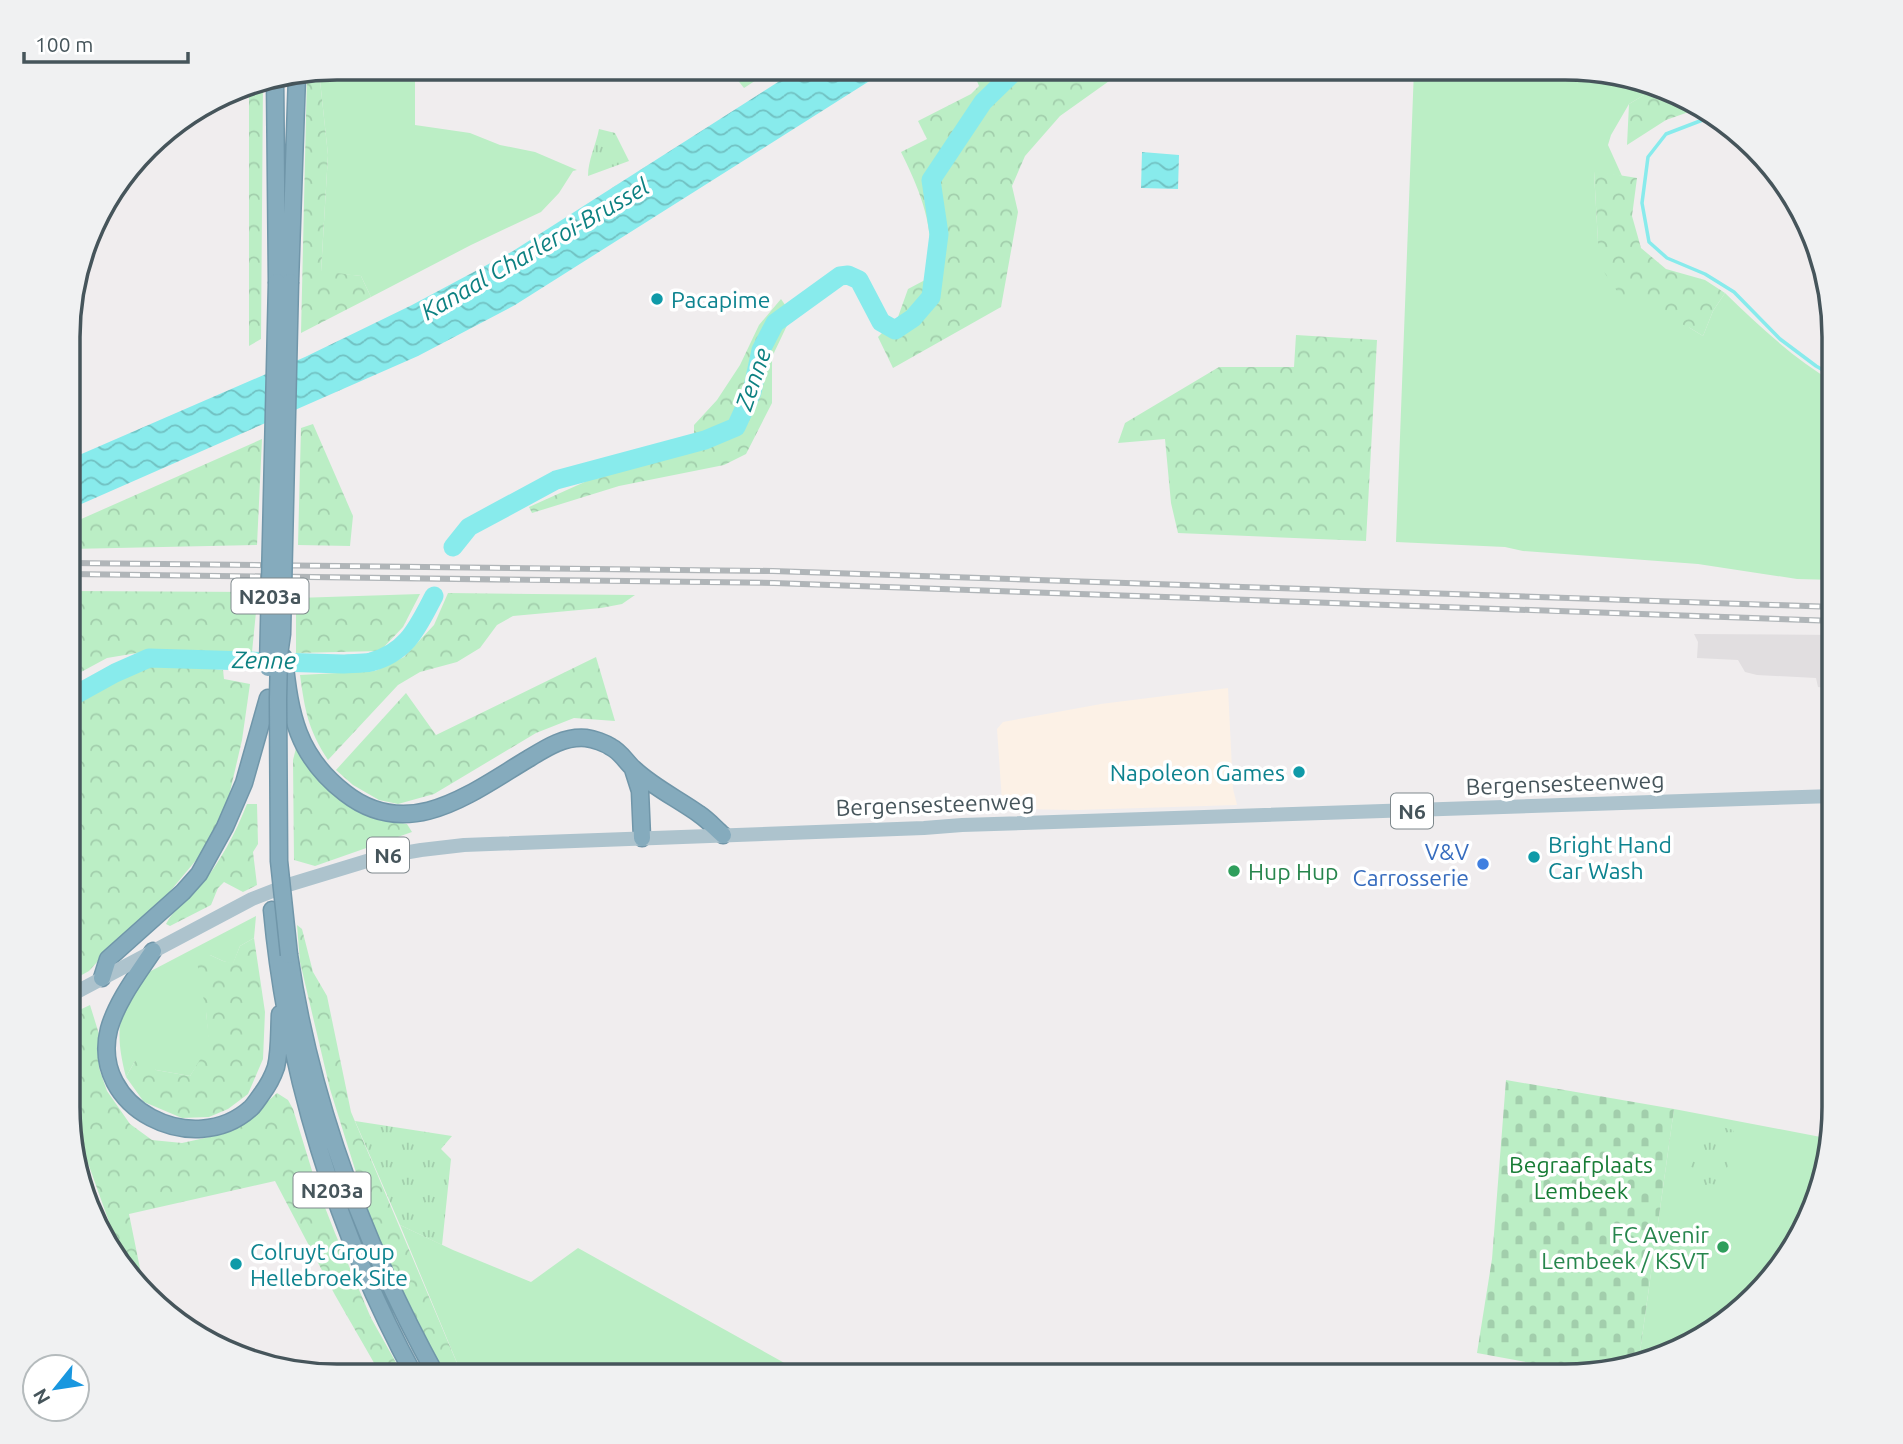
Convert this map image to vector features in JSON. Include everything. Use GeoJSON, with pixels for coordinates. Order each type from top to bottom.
{"type":"FeatureCollection","features":[{"type":"Feature","properties":{"kind":"highway","name":"N203a"},"geometry":{"type":"LineString","coordinates":[[297,84],[283,282],[268,698],[269,863],[283,955],[323,1108],[341,1164],[383,1269],[430,1364]]}},
{"type":"Feature","properties":{"kind":"highway","name":"N203a"},"geometry":{"type":"LineString","coordinates":[[275,88],[283,282],[282,634],[278,699],[282,994],[309,1114],[330,1186],[366,1278],[408,1364]]}},
{"type":"Feature","properties":{"kind":"highway"},"geometry":{"type":"LineString","coordinates":[[282,634],[289,703],[298,734],[316,765],[331,782],[351,797],[376,810],[393,815],[430,811],[452,803],[562,740],[590,738],[611,746],[633,769],[640,791],[642,838]]}},
{"type":"Feature","properties":{"kind":"highway"},"geometry":{"type":"LineString","coordinates":[[102,978],[108,959],[167,908],[199,874],[225,827],[244,783],[268,698]]}},
{"type":"Feature","properties":{"kind":"highway"},"geometry":{"type":"LineString","coordinates":[[633,769],[702,816],[723,835]]}},
{"type":"Feature","properties":{"kind":"highway"},"geometry":{"type":"LineString","coordinates":[[153,951],[117,1008],[109,1031],[107,1052],[111,1072],[120,1090],[138,1110],[175,1128],[197,1130],[231,1120],[251,1108],[266,1089],[276,1068],[282,994]]}},
{"type":"Feature","properties":{"kind":"main road","name":"Bergensesteenweg"},"geometry":{"type":"LineString","coordinates":[[80,990],[252,899],[288,885],[380,857],[464,845],[981,824],[1822,796]]}},
{"type":"Feature","properties":{"kind":"shaded area"},"geometry":{"type":"Polygon","coordinates":[[[1694,634],[1822,635],[1822,688],[1818,687],[1816,678],[1757,675],[1745,672],[1738,660],[1697,658],[1698,642],[1694,634]]]}},
{"type":"Feature","properties":{"kind":"shaded area"},"geometry":{"type":"Polygon","coordinates":[[[1228,688],[1233,789],[1237,805],[1077,810],[1010,809],[1002,801],[997,729],[1003,722],[1101,704],[1228,688]]]}},
{"type":"Feature","properties":{"kind":"green space"},"geometry":{"type":"Polygon","coordinates":[[[415,80],[415,125],[470,133],[500,145],[535,152],[577,170],[573,171],[559,193],[541,212],[371,297],[361,276],[321,272],[328,155],[320,81],[415,80]]]}},
{"type":"Feature","properties":{"kind":"green space"},"geometry":{"type":"Polygon","coordinates":[[[738,80],[756,80],[744,88],[738,80]]]}},
{"type":"Feature","properties":{"kind":"green space"},"geometry":{"type":"Polygon","coordinates":[[[977,80],[1111,80],[1060,116],[1025,156],[1012,186],[1018,212],[1001,307],[893,368],[878,337],[898,317],[908,289],[925,280],[930,247],[926,214],[901,152],[927,139],[918,121],[971,94],[979,86],[977,80]]]}},
{"type":"Feature","properties":{"kind":"green space"},"geometry":{"type":"Polygon","coordinates":[[[1414,80],[1566,80],[1616,85],[1646,94],[1629,104],[1608,145],[1622,176],[1594,172],[1598,242],[1690,328],[1703,336],[1713,311],[1725,293],[1791,353],[1822,375],[1822,580],[1797,579],[1698,564],[1523,551],[1505,547],[1396,542],[1414,80]]]}},
{"type":"Feature","properties":{"kind":"green space"},"geometry":{"type":"Polygon","coordinates":[[[320,81],[328,155],[321,271],[361,276],[371,297],[301,333],[307,83],[320,81]]]}},
{"type":"Feature","properties":{"kind":"green space"},"geometry":{"type":"Polygon","coordinates":[[[263,92],[261,339],[249,346],[249,96],[263,92]]]}},
{"type":"Feature","properties":{"kind":"green space"},"geometry":{"type":"Polygon","coordinates":[[[1646,94],[1688,112],[1666,120],[1627,145],[1629,104],[1646,94]]]}},
{"type":"Feature","properties":{"kind":"green space"},"geometry":{"type":"Polygon","coordinates":[[[599,129],[615,133],[629,161],[588,176],[589,164],[599,129]]]}},
{"type":"Feature","properties":{"kind":"green space"},"geometry":{"type":"Polygon","coordinates":[[[1594,171],[1637,178],[1632,216],[1641,248],[1666,269],[1705,280],[1725,293],[1713,311],[1703,336],[1619,294],[1604,272],[1598,242],[1594,171]]]}},
{"type":"Feature","properties":{"kind":"green space"},"geometry":{"type":"Polygon","coordinates":[[[781,299],[792,315],[772,357],[772,403],[746,454],[724,465],[619,486],[532,513],[529,507],[618,467],[694,441],[694,425],[717,400],[740,365],[759,325],[781,299]]]}},
{"type":"Feature","properties":{"kind":"green space"},"geometry":{"type":"Polygon","coordinates":[[[1296,335],[1377,340],[1366,541],[1178,533],[1171,503],[1165,439],[1118,443],[1125,423],[1219,367],[1294,367],[1296,335]]]}},
{"type":"Feature","properties":{"kind":"green space"},"geometry":{"type":"Polygon","coordinates":[[[313,424],[353,516],[350,546],[298,545],[301,428],[313,424]]]}},
{"type":"Feature","properties":{"kind":"green space"},"geometry":{"type":"Polygon","coordinates":[[[262,439],[257,545],[80,549],[80,520],[262,439]]]}},
{"type":"Feature","properties":{"kind":"green space"},"geometry":{"type":"Polygon","coordinates":[[[80,591],[258,592],[252,652],[219,654],[171,651],[107,658],[80,673],[80,591]]]}},
{"type":"Feature","properties":{"kind":"green space"},"geometry":{"type":"Polygon","coordinates":[[[448,593],[635,595],[622,604],[601,608],[513,616],[497,625],[480,648],[457,662],[420,672],[398,685],[328,760],[308,719],[300,675],[375,671],[404,657],[434,625],[448,593]]]}},
{"type":"Feature","properties":{"kind":"green space"},"geometry":{"type":"Polygon","coordinates":[[[420,594],[403,627],[380,651],[296,653],[296,598],[420,594]]]}},
{"type":"Feature","properties":{"kind":"green space"},"geometry":{"type":"Polygon","coordinates":[[[596,657],[615,721],[574,718],[536,733],[434,794],[398,804],[379,800],[353,785],[336,770],[406,693],[436,735],[596,657]]]}},
{"type":"Feature","properties":{"kind":"green space"},"geometry":{"type":"Polygon","coordinates":[[[149,662],[223,670],[224,679],[250,684],[242,740],[229,796],[202,853],[162,901],[118,939],[89,971],[80,976],[80,696],[149,662]]]}},
{"type":"Feature","properties":{"kind":"green space"},"geometry":{"type":"Polygon","coordinates":[[[296,748],[310,770],[328,790],[349,807],[374,818],[407,824],[412,832],[315,866],[294,860],[293,760],[296,748]]]}},
{"type":"Feature","properties":{"kind":"green space"},"geometry":{"type":"Polygon","coordinates":[[[247,804],[257,804],[258,844],[253,852],[257,885],[243,892],[224,882],[218,888],[211,905],[170,926],[166,924],[214,867],[233,836],[247,804]]]}},
{"type":"Feature","properties":{"kind":"green space"},"geometry":{"type":"Polygon","coordinates":[[[256,916],[254,938],[240,946],[233,964],[210,955],[206,1012],[210,1046],[190,1076],[156,1070],[135,1061],[126,1077],[119,1034],[124,1009],[138,985],[149,972],[256,916]]]}},
{"type":"Feature","properties":{"kind":"green space"},"geometry":{"type":"Polygon","coordinates":[[[297,925],[302,929],[313,972],[327,996],[351,1112],[457,1364],[438,1364],[415,1320],[372,1224],[330,1089],[300,962],[297,925]]]}},
{"type":"Feature","properties":{"kind":"green space"},"geometry":{"type":"Polygon","coordinates":[[[254,938],[265,1012],[263,1059],[248,1094],[228,1109],[209,1117],[182,1118],[144,1102],[126,1077],[135,1061],[145,1057],[156,1070],[190,1076],[209,1045],[197,962],[210,955],[233,963],[240,946],[254,938]]]}},
{"type":"Feature","properties":{"kind":"green space"},"geometry":{"type":"Polygon","coordinates":[[[90,1005],[99,1034],[99,1068],[107,1091],[130,1124],[152,1140],[182,1143],[223,1134],[247,1120],[277,1093],[288,1100],[335,1233],[371,1318],[397,1364],[375,1364],[275,1181],[129,1214],[141,1272],[109,1224],[85,1154],[80,1107],[80,1010],[90,1005]]]}},
{"type":"Feature","properties":{"kind":"green space","name":"Begraafplaats Lembeek"},"geometry":{"type":"Polygon","coordinates":[[[1506,1080],[1674,1109],[1640,1353],[1616,1359],[1566,1364],[1537,1364],[1477,1353],[1492,1259],[1506,1080]]]}},
{"type":"Feature","properties":{"kind":"green space","name":"FC Avenir Lembeek / KSVT"},"geometry":{"type":"Polygon","coordinates":[[[1674,1109],[1820,1137],[1814,1173],[1803,1205],[1788,1235],[1759,1276],[1735,1300],[1694,1329],[1640,1353],[1674,1109]]]}},
{"type":"Feature","properties":{"kind":"green space"},"geometry":{"type":"Polygon","coordinates":[[[355,1121],[452,1136],[441,1149],[451,1159],[442,1245],[400,1225],[355,1121]]]}},
{"type":"Feature","properties":{"kind":"green space"},"geometry":{"type":"Polygon","coordinates":[[[1717,1126],[1734,1130],[1724,1187],[1708,1183],[1705,1196],[1686,1191],[1696,1137],[1717,1140],[1717,1126]]]}},
{"type":"Feature","properties":{"kind":"green space"},"geometry":{"type":"Polygon","coordinates":[[[400,1225],[531,1282],[578,1248],[786,1364],[523,1363],[457,1364],[400,1225]]]}},
{"type":"Feature","properties":{"kind":"water","name":"Kanaal Charleroi-Brussel"},"geometry":{"type":"Polygon","coordinates":[[[781,80],[871,80],[515,305],[418,356],[80,505],[80,455],[305,357],[412,305],[513,251],[781,80]]]}},
{"type":"Feature","properties":{"kind":"water"},"geometry":{"type":"Polygon","coordinates":[[[1142,152],[1179,155],[1178,189],[1141,188],[1142,152]]]}},
{"type":"Feature","properties":{"kind":"waterway","name":"Zenne"},"geometry":{"type":"LineString","coordinates":[[453,547],[469,527],[556,480],[705,440],[736,427],[752,392],[761,350],[775,323],[840,276],[848,275],[859,280],[881,322],[895,330],[913,318],[931,297],[939,234],[931,180],[983,102],[1006,80]]}},
{"type":"Feature","properties":{"kind":"waterway"},"geometry":{"type":"LineString","coordinates":[[1702,120],[1666,134],[1648,157],[1642,203],[1649,242],[1667,258],[1705,274],[1734,292],[1780,339],[1822,369]]}},
{"type":"Feature","properties":{"kind":"waterway","name":"Zenne"},"geometry":{"type":"LineString","coordinates":[[80,692],[149,658],[343,664],[371,662],[384,658],[403,645],[417,627],[434,596]]}},
{"type":"Feature","properties":{"kind":"railway"},"geometry":{"type":"LineString","coordinates":[[80,563],[773,571],[1822,607]]}},
{"type":"Feature","properties":{"kind":"railway"},"geometry":{"type":"LineString","coordinates":[[80,574],[774,583],[1822,621]]}},
{"type":"Feature","properties":{"kind":"place","name":"Pacapime"},"geometry":{"type":"Point","coordinates":[657,299]}},
{"type":"Feature","properties":{"kind":"place","name":"Napoleon Games"},"geometry":{"type":"Point","coordinates":[1299,772]}},
{"type":"Feature","properties":{"kind":"place","name":"Bright Hand Car Wash"},"geometry":{"type":"Point","coordinates":[1534,857]}},
{"type":"Feature","properties":{"kind":"place","name":"V&V Carrosserie"},"geometry":{"type":"Point","coordinates":[1483,864]}},
{"type":"Feature","properties":{"kind":"place","name":"Hup Hup"},"geometry":{"type":"Point","coordinates":[1234,871]}},
{"type":"Feature","properties":{"kind":"place","name":"FC Avenir Lembeek / KSVT"},"geometry":{"type":"Point","coordinates":[1723,1247]}},
{"type":"Feature","properties":{"kind":"place","name":"Colruyt Group Hellebroek Site"},"geometry":{"type":"Point","coordinates":[236,1264]}}]}
